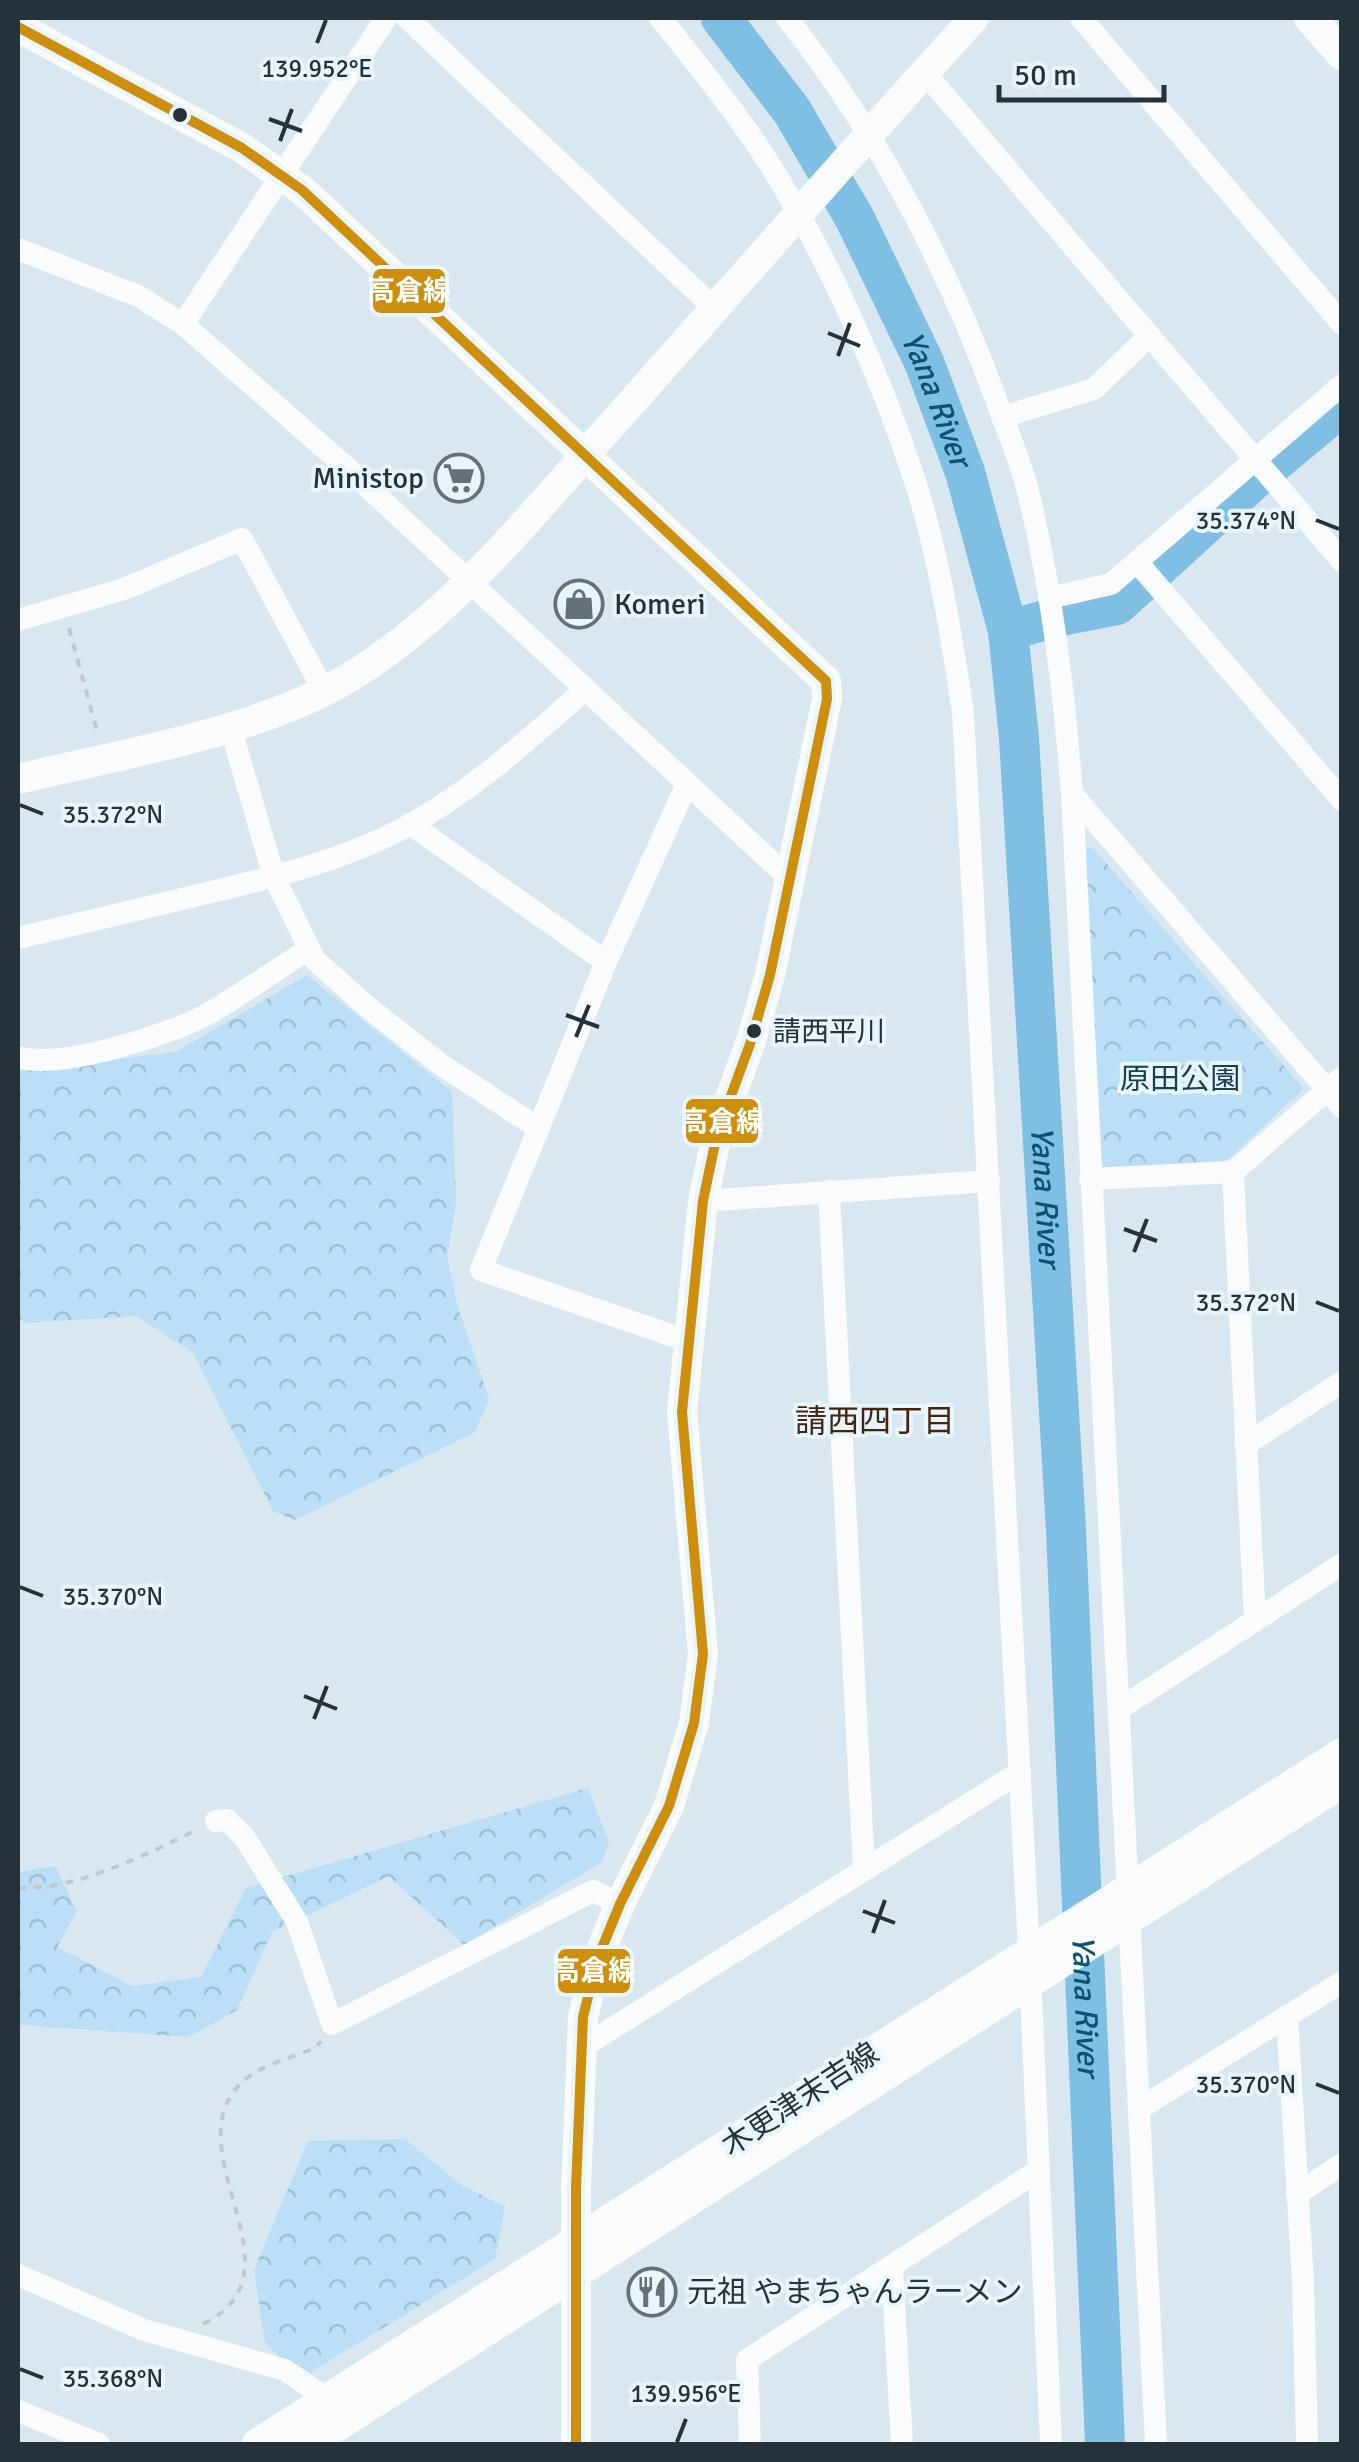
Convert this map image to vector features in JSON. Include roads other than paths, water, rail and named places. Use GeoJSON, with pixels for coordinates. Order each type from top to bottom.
{"type":"FeatureCollection","features":[{"type":"Feature","properties":{"kind":"main road"},"geometry":{"type":"LineString","coordinates":[[1310,18],[1342,54]]}},
{"type":"Feature","properties":{"kind":"main road","name":"木更津末吉線"},"geometry":{"type":"LineString","coordinates":[[308,2444],[576,2259],[1129,1903],[1342,1754]]}},
{"type":"Feature","properties":{"kind":"main road","name":"木更津末吉線"},"geometry":{"type":"LineString","coordinates":[[1129,1903],[1342,1782]]}},
{"type":"Feature","properties":{"kind":"main road","name":"木更津末吉線"},"geometry":{"type":"LineString","coordinates":[[258,2444],[576,2259]]}},
{"type":"Feature","properties":{"kind":"street"},"geometry":{"type":"LineString","coordinates":[[20,18],[18,27],[242,148],[282,174],[826,681],[827,700],[770,975],[717,1134],[703,1201],[682,1412],[702,1678],[683,1766],[669,1806],[620,1904],[590,1982],[581,2048],[576,2444]]}},
{"type":"Feature","properties":{"kind":"street"},"geometry":{"type":"LineString","coordinates":[[183,324],[386,18]]}},
{"type":"Feature","properties":{"kind":"street"},"geometry":{"type":"LineString","coordinates":[[407,18],[715,308]]}},
{"type":"Feature","properties":{"kind":"street"},"geometry":{"type":"LineString","coordinates":[[660,18],[747,130],[797,212],[855,329],[916,484],[944,598],[963,712],[1030,1967],[1051,2444]]}},
{"type":"Feature","properties":{"kind":"street"},"geometry":{"type":"LineString","coordinates":[[787,18],[868,134],[912,212],[978,350],[1026,486],[1063,684],[1072,794],[1156,2444]]}},
{"type":"Feature","properties":{"kind":"street"},"geometry":{"type":"LineString","coordinates":[[18,780],[230,726],[324,692],[420,628],[585,454],[974,18]]}},
{"type":"Feature","properties":{"kind":"street"},"geometry":{"type":"LineString","coordinates":[[1082,18],[1342,324]]}},
{"type":"Feature","properties":{"kind":"street"},"geometry":{"type":"LineString","coordinates":[[924,72],[1342,560]]}},
{"type":"Feature","properties":{"kind":"street"},"geometry":{"type":"LineString","coordinates":[[18,249],[138,296],[183,324],[346,467],[790,879]]}},
{"type":"Feature","properties":{"kind":"street"},"geometry":{"type":"LineString","coordinates":[[1002,417],[1094,389],[1149,336]]}},
{"type":"Feature","properties":{"kind":"street"},"geometry":{"type":"LineString","coordinates":[[1051,612],[1144,570],[1261,468],[1342,384]]}},
{"type":"Feature","properties":{"kind":"street"},"geometry":{"type":"LineString","coordinates":[[18,620],[124,589],[242,539],[324,692]]}},
{"type":"Feature","properties":{"kind":"street"},"geometry":{"type":"LineString","coordinates":[[1144,570],[1342,800]]}},
{"type":"Feature","properties":{"kind":"street"},"geometry":{"type":"LineString","coordinates":[[18,938],[320,864],[410,824],[474,784],[586,690]]}},
{"type":"Feature","properties":{"kind":"street"},"geometry":{"type":"LineString","coordinates":[[230,726],[274,877],[314,960],[440,1064],[538,1128]]}},
{"type":"Feature","properties":{"kind":"street"},"geometry":{"type":"LineString","coordinates":[[688,784],[606,962],[480,1270],[688,1340]]}},
{"type":"Feature","properties":{"kind":"street"},"geometry":{"type":"LineString","coordinates":[[1072,794],[1337,1092],[1233,1172],[1090,1178]]}},
{"type":"Feature","properties":{"kind":"street"},"geometry":{"type":"LineString","coordinates":[[410,824],[606,962]]}},
{"type":"Feature","properties":{"kind":"street"},"geometry":{"type":"LineString","coordinates":[[18,1057],[32,1061],[98,1054],[202,1017],[309,949]]}},
{"type":"Feature","properties":{"kind":"street"},"geometry":{"type":"LineString","coordinates":[[1233,1172],[1255,1621]]}},
{"type":"Feature","properties":{"kind":"street"},"geometry":{"type":"LineString","coordinates":[[703,1201],[989,1180]]}},
{"type":"Feature","properties":{"kind":"street"},"geometry":{"type":"LineString","coordinates":[[829,1192],[864,1870]]}},
{"type":"Feature","properties":{"kind":"street"},"geometry":{"type":"LineString","coordinates":[[1245,1444],[1342,1382]]}},
{"type":"Feature","properties":{"kind":"street"},"geometry":{"type":"LineString","coordinates":[[1119,1709],[1342,1564]]}},
{"type":"Feature","properties":{"kind":"street"},"geometry":{"type":"LineString","coordinates":[[581,2048],[1020,1772]]}},
{"type":"Feature","properties":{"kind":"street"},"geometry":{"type":"LineString","coordinates":[[216,1821],[227,1820],[245,1838],[296,1922],[332,2024],[593,1892],[620,1904]]}},
{"type":"Feature","properties":{"kind":"street"},"geometry":{"type":"LineString","coordinates":[[1139,2109],[1342,1982]]}},
{"type":"Feature","properties":{"kind":"street"},"geometry":{"type":"LineString","coordinates":[[1287,2016],[1307,2444]]}},
{"type":"Feature","properties":{"kind":"street"},"geometry":{"type":"LineString","coordinates":[[1298,2194],[1342,2164]]}},
{"type":"Feature","properties":{"kind":"street"},"geometry":{"type":"LineString","coordinates":[[750,2444],[747,2360],[1039,2170]]}},
{"type":"Feature","properties":{"kind":"street"},"geometry":{"type":"LineString","coordinates":[[892,2268],[902,2444]]}},
{"type":"Feature","properties":{"kind":"street"},"geometry":{"type":"LineString","coordinates":[[18,2276],[112,2318],[285,2370],[329,2400]]}},
{"type":"Feature","properties":{"kind":"street"},"geometry":{"type":"LineString","coordinates":[[18,2411],[99,2444]]}},
{"type":"Feature","properties":{"kind":"waterway","name":"Yana River"},"geometry":{"type":"LineString","coordinates":[[721,18],[792,111],[855,219],[924,362],[965,472],[1008,631],[1019,738],[1066,1530],[1105,2444]]}},
{"type":"Feature","properties":{"kind":"waterway"},"geometry":{"type":"LineString","coordinates":[[1008,631],[1117,605],[1256,478],[1342,406]]}},
{"type":"Feature","properties":{"kind":"place","name":"Ministop"},"geometry":{"type":"Point","coordinates":[459,478]}},
{"type":"Feature","properties":{"kind":"place","name":"Komeri"},"geometry":{"type":"Point","coordinates":[579,604]}},
{"type":"Feature","properties":{"kind":"place","name":"請西平川"},"geometry":{"type":"Point","coordinates":[754,1031]}},
{"type":"Feature","properties":{"kind":"place","name":"元祖 やまちゃんラーメン"},"geometry":{"type":"Point","coordinates":[652,2292]}},
{"type":"Feature","properties":{"kind":"district","name":"請西四丁目"},"geometry":{"type":"Point","coordinates":[875,1421]}},
{"type":"Feature","properties":{"kind":"park label","name":"原田公園"},"geometry":{"type":"Point","coordinates":[1180,1079]}}]}
